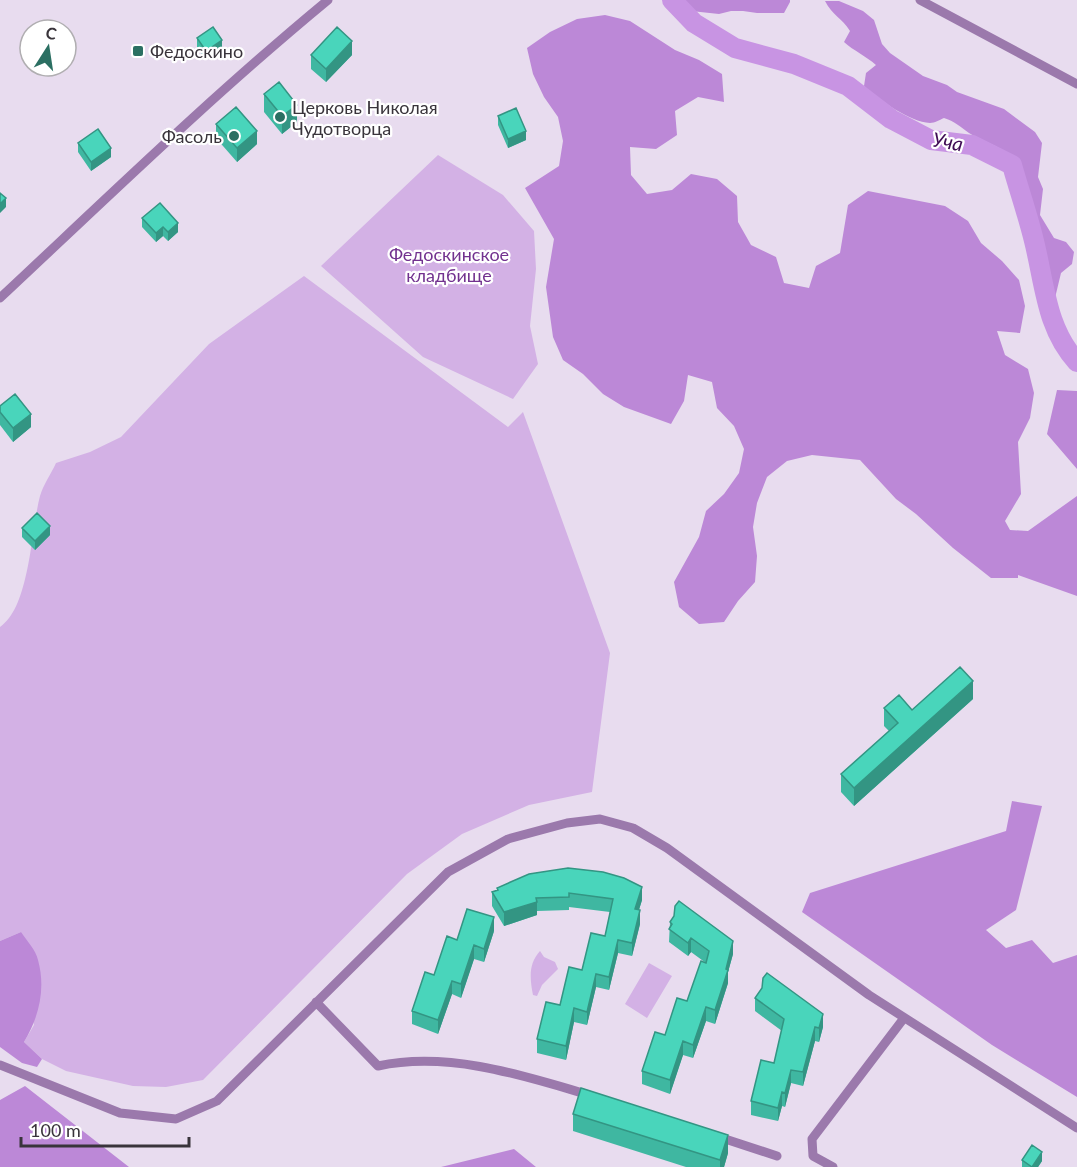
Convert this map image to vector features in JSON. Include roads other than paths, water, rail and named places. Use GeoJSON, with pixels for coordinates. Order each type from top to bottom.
{"type":"FeatureCollection","features":[{"type":"Feature","properties":{"kind":"street"},"geometry":{"type":"LineString","coordinates":[[0,298],[182,128],[284,36],[328,0]]}},
{"type":"Feature","properties":{"kind":"street"},"geometry":{"type":"LineString","coordinates":[[920,0],[1077,84]]}},
{"type":"Feature","properties":{"kind":"street"},"geometry":{"type":"LineString","coordinates":[[0,1065],[120,1113],[176,1119],[217,1101],[448,872],[508,839],[567,823],[600,819],[633,828],[667,848],[869,995],[1077,1128]]}},
{"type":"Feature","properties":{"kind":"street"},"geometry":{"type":"LineString","coordinates":[[316,1002],[378,1066],[402,1061],[463,1064],[507,1073],[599,1098]]}},
{"type":"Feature","properties":{"kind":"street"},"geometry":{"type":"LineString","coordinates":[[833,1167],[813,1156],[812,1139],[904,1018]]}},
{"type":"Feature","properties":{"kind":"street"},"geometry":{"type":"LineString","coordinates":[[709,1134],[777,1156]]}},
{"type":"Feature","properties":{"kind":"waterway","name":"Уча"},"geometry":{"type":"LineString","coordinates":[[672,0],[694,23],[735,48],[794,64],[848,86],[891,119],[931,140],[972,145],[1012,165],[1032,232],[1048,305],[1059,335],[1077,362]]}},
{"type":"Feature","properties":{"kind":"place","name":"Федоскино"},"geometry":{"type":"Point","coordinates":[138,51]}},
{"type":"Feature","properties":{"kind":"place","name":"Церковь Николая Чудотворца"},"geometry":{"type":"Point","coordinates":[280,117]}},
{"type":"Feature","properties":{"kind":"place","name":"Фасоль"},"geometry":{"type":"Point","coordinates":[234,136]}},
{"type":"Feature","properties":{"kind":"park label","name":"Федоскинское кладбище"},"geometry":{"type":"Point","coordinates":[449,264]}}]}
